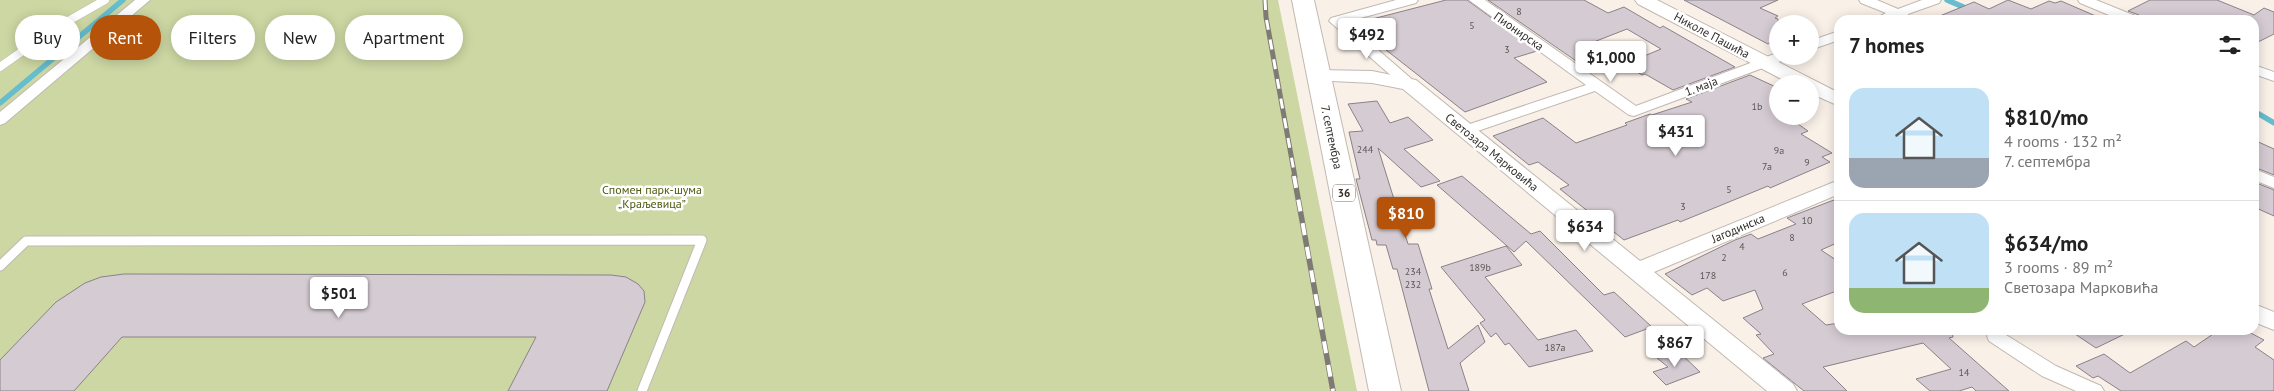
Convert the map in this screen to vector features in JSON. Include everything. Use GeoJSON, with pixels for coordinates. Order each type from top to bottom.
{"type":"FeatureCollection","features":[{"type":"Feature","properties":{"kind":"main road","name":"7. септембра"},"geometry":{"type":"LineString","coordinates":[[1303,0],[1385,391]]}},
{"type":"Feature","properties":{"kind":"street"},"geometry":{"type":"LineString","coordinates":[[0,120],[143,0]]}},
{"type":"Feature","properties":{"kind":"street","name":"Светозара Марковића"},"geometry":{"type":"LineString","coordinates":[[1411,0],[1336,21],[1409,84],[1784,391]]}},
{"type":"Feature","properties":{"kind":"street","name":"Пионирска"},"geometry":{"type":"LineString","coordinates":[[1476,0],[1597,86]]}},
{"type":"Feature","properties":{"kind":"street","name":"Николе Пашића"},"geometry":{"type":"LineString","coordinates":[[1644,0],[1788,75]]}},
{"type":"Feature","properties":{"kind":"street"},"geometry":{"type":"LineString","coordinates":[[1866,0],[1901,15]]}},
{"type":"Feature","properties":{"kind":"street"},"geometry":{"type":"LineString","coordinates":[[1892,15],[1934,0]]}},
{"type":"Feature","properties":{"kind":"street"},"geometry":{"type":"LineString","coordinates":[[2084,0],[2122,15]]}},
{"type":"Feature","properties":{"kind":"street"},"geometry":{"type":"LineString","coordinates":[[1819,43],[1834,37]]}},
{"type":"Feature","properties":{"kind":"street","name":"1. маја"},"geometry":{"type":"LineString","coordinates":[[1597,86],[1634,112],[1769,61]]}},
{"type":"Feature","properties":{"kind":"street"},"geometry":{"type":"LineString","coordinates":[[2259,71],[2274,77]]}},
{"type":"Feature","properties":{"kind":"street"},"geometry":{"type":"LineString","coordinates":[[1320,83],[1409,84]]}},
{"type":"Feature","properties":{"kind":"street"},"geometry":{"type":"LineString","coordinates":[[1466,130],[1597,86]]}},
{"type":"Feature","properties":{"kind":"street"},"geometry":{"type":"LineString","coordinates":[[1819,90],[1834,98]]}},
{"type":"Feature","properties":{"kind":"street"},"geometry":{"type":"LineString","coordinates":[[2259,176],[2274,183]]}},
{"type":"Feature","properties":{"kind":"street","name":"Јагодинска"},"geometry":{"type":"LineString","coordinates":[[1637,271],[1834,188]]}},
{"type":"Feature","properties":{"kind":"street"},"geometry":{"type":"LineString","coordinates":[[2259,314],[2274,322]]}},
{"type":"Feature","properties":{"kind":"street"},"geometry":{"type":"LineString","coordinates":[[1996,336],[2049,371],[2094,391]]}},
{"type":"Feature","properties":{"kind":"lane"},"geometry":{"type":"LineString","coordinates":[[0,66],[54,29],[105,0]]}},
{"type":"Feature","properties":{"kind":"lane"},"geometry":{"type":"LineString","coordinates":[[0,266],[26,241],[702,240],[642,391]]}},
{"type":"Feature","properties":{"kind":"green space","name":"Спомен парк-шума „Краљевица”"},"geometry":{"type":"Polygon","coordinates":[[[0,0],[1278,0],[1357,391],[0,391],[0,0]]]}},
{"type":"Feature","properties":{"kind":"building"},"geometry":{"type":"Polygon","coordinates":[[[1446,0],[1467,0],[1537,51],[1514,58],[1547,82],[1465,112],[1353,24],[1446,0]]]}},
{"type":"Feature","properties":{"kind":"building"},"geometry":{"type":"Polygon","coordinates":[[[1488,0],[1584,0],[1608,13],[1624,7],[1660,28],[1663,26],[1735,67],[1673,90],[1645,74],[1642,75],[1625,64],[1661,49],[1627,29],[1586,45],[1602,57],[1579,63],[1488,0]]]}},
{"type":"Feature","properties":{"kind":"building"},"geometry":{"type":"Polygon","coordinates":[[[1684,0],[1778,0],[1760,8],[1776,15],[1769,15],[1768,44],[1684,0]]]}},
{"type":"Feature","properties":{"kind":"building"},"geometry":{"type":"Polygon","coordinates":[[[2008,0],[2031,9],[2049,1],[2055,3],[2061,1],[2093,15],[1942,15],[1974,2],[1989,9],[2008,0]]]}},
{"type":"Feature","properties":{"kind":"building"},"geometry":{"type":"Polygon","coordinates":[[[2150,0],[2217,0],[2254,15],[2139,15],[2128,11],[2150,0]]]}},
{"type":"Feature","properties":{"kind":"building"},"geometry":{"type":"Polygon","coordinates":[[[2264,8],[2274,12],[2274,34],[2259,42],[2259,15],[2254,15],[2264,8]]]}},
{"type":"Feature","properties":{"kind":"building"},"geometry":{"type":"Polygon","coordinates":[[[1750,75],[1769,84],[1769,125],[1799,125],[1808,131],[1801,134],[1832,153],[1822,157],[1830,162],[1770,188],[1768,186],[1680,222],[1678,220],[1624,240],[1560,189],[1569,185],[1538,162],[1529,165],[1493,136],[1543,118],[1576,143],[1627,125],[1625,123],[1650,114],[1652,115],[1692,102],[1686,99],[1750,75]]]}},
{"type":"Feature","properties":{"kind":"building"},"geometry":{"type":"Polygon","coordinates":[[[1377,101],[1390,123],[1408,117],[1433,140],[1404,149],[1440,181],[1421,187],[1378,148],[1408,244],[1418,244],[1432,289],[1429,289],[1448,349],[1478,325],[1485,342],[1460,363],[1469,391],[1429,391],[1397,269],[1393,269],[1386,245],[1377,245],[1376,240],[1372,240],[1356,179],[1360,179],[1349,132],[1363,131],[1348,104],[1377,101]]]}},
{"type":"Feature","properties":{"kind":"building"},"geometry":{"type":"Polygon","coordinates":[[[2259,142],[2274,149],[2274,175],[2259,169],[2259,142]]]}},
{"type":"Feature","properties":{"kind":"building"},"geometry":{"type":"Polygon","coordinates":[[[1462,176],[1531,234],[1540,231],[1604,295],[1614,292],[1652,327],[1625,337],[1526,241],[1514,252],[1437,185],[1462,176]]]}},
{"type":"Feature","properties":{"kind":"building"},"geometry":{"type":"Polygon","coordinates":[[[2259,184],[2274,190],[2274,216],[2259,209],[2259,184]]]}},
{"type":"Feature","properties":{"kind":"building"},"geometry":{"type":"Polygon","coordinates":[[[1834,200],[1834,244],[1821,250],[1834,259],[1834,292],[1802,304],[1826,325],[1834,324],[1834,335],[1953,335],[1953,337],[1949,338],[2009,391],[1976,391],[1972,387],[1959,391],[1930,391],[1916,379],[1951,369],[1923,343],[1823,367],[1847,391],[1804,391],[1763,358],[1774,354],[1756,335],[1761,334],[1743,318],[1763,309],[1755,290],[1723,301],[1707,288],[1692,295],[1665,274],[1735,240],[1751,234],[1758,239],[1796,224],[1787,218],[1834,200]]]}},
{"type":"Feature","properties":{"kind":"building"},"geometry":{"type":"Polygon","coordinates":[[[1506,246],[1522,265],[1485,277],[1538,340],[1576,330],[1593,351],[1529,367],[1509,343],[1505,345],[1496,333],[1491,337],[1480,323],[1485,320],[1441,267],[1506,246]]]}},
{"type":"Feature","properties":{"kind":"building"},"geometry":{"type":"Polygon","coordinates":[[[124,274],[611,275],[626,277],[638,284],[644,291],[645,302],[607,391],[508,391],[536,337],[122,337],[74,391],[0,391],[0,360],[56,302],[85,283],[101,277],[124,274]]]}},
{"type":"Feature","properties":{"kind":"building"},"geometry":{"type":"Polygon","coordinates":[[[2076,335],[2123,335],[2096,348],[2076,335]]]}},
{"type":"Feature","properties":{"kind":"building"},"geometry":{"type":"Polygon","coordinates":[[[2212,335],[2254,335],[2264,340],[2255,347],[2274,360],[2274,391],[2121,391],[2098,376],[2093,378],[2076,366],[2104,354],[2130,373],[2186,341],[2194,347],[2212,335]]]}},
{"type":"Feature","properties":{"kind":"building"},"geometry":{"type":"Polygon","coordinates":[[[1676,349],[1700,372],[1666,385],[1653,372],[1668,367],[1657,358],[1676,349]]]}},
{"type":"Feature","properties":{"kind":"waterway"},"geometry":{"type":"LineString","coordinates":[[0,103],[123,0]]}},
{"type":"Feature","properties":{"kind":"waterway"},"geometry":{"type":"LineString","coordinates":[[1947,0],[1968,9]]}},
{"type":"Feature","properties":{"kind":"waterway"},"geometry":{"type":"LineString","coordinates":[[2259,114],[2274,123]]}},
{"type":"Feature","properties":{"kind":"railway"},"geometry":{"type":"LineString","coordinates":[[1265,0],[1266,17],[1295,177]]}},
{"type":"Feature","properties":{"kind":"railway"},"geometry":{"type":"LineString","coordinates":[[1294,176],[1333,391]]}}]}
